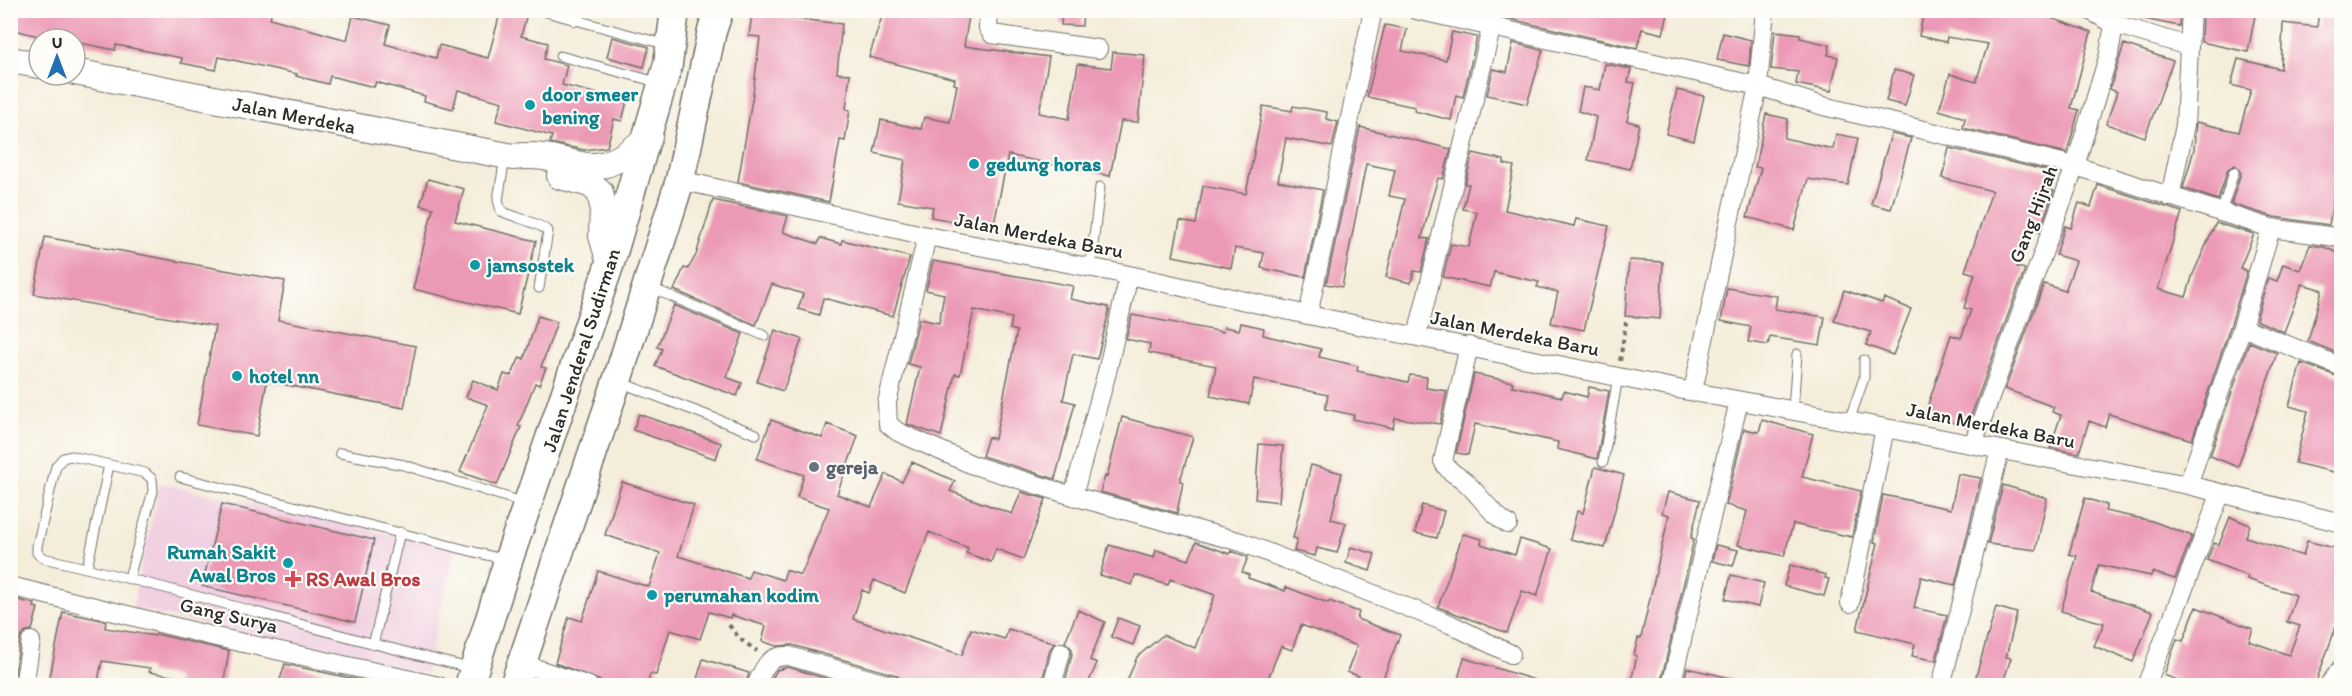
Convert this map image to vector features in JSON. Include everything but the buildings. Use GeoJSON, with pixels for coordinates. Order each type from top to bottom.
{"type":"FeatureCollection","features":[{"type":"Feature","properties":{"kind":"main road","name":"Jalan Jenderal Sudirman"},"geometry":{"type":"LineString","coordinates":[[472,677],[508,561],[530,504],[610,263],[649,136],[663,84],[675,10]]}},
{"type":"Feature","properties":{"kind":"main road"},"geometry":{"type":"LineString","coordinates":[[516,680],[617,381],[680,180],[712,31],[719,10]]}},
{"type":"Feature","properties":{"kind":"street"},"geometry":{"type":"LineString","coordinates":[[989,10],[988,28],[992,34],[1098,49]]}},
{"type":"Feature","properties":{"kind":"street"},"geometry":{"type":"LineString","coordinates":[[1308,315],[1373,10]]}},
{"type":"Feature","properties":{"kind":"street"},"geometry":{"type":"LineString","coordinates":[[1416,10],[1491,29],[1758,86],[1823,105],[2075,166],[2271,228],[2342,238]]}},
{"type":"Feature","properties":{"kind":"street"},"geometry":{"type":"LineString","coordinates":[[1693,391],[1758,86],[1765,10]]}},
{"type":"Feature","properties":{"kind":"street"},"geometry":{"type":"LineString","coordinates":[[2089,10],[2114,24],[2188,46]]}},
{"type":"Feature","properties":{"kind":"street"},"geometry":{"type":"LineString","coordinates":[[2170,197],[2185,125],[2191,10]]}},
{"type":"Feature","properties":{"kind":"street","name":"Gang Hijrah"},"geometry":{"type":"LineString","coordinates":[[1973,444],[2075,166],[2109,54],[2114,24]]}},
{"type":"Feature","properties":{"kind":"street"},"geometry":{"type":"LineString","coordinates":[[1417,336],[1491,29]]}},
{"type":"Feature","properties":{"kind":"street"},"geometry":{"type":"LineString","coordinates":[[10,60],[27,63]]}},
{"type":"Feature","properties":{"kind":"street","name":"Jalan Merdeka"},"geometry":{"type":"LineString","coordinates":[[87,74],[509,156],[533,155],[596,167],[623,158],[649,136]]}},
{"type":"Feature","properties":{"kind":"street","name":"Jalan Merdeka"},"geometry":{"type":"LineString","coordinates":[[509,156],[528,168],[590,184],[600,192],[603,207],[602,236],[610,263]]}},
{"type":"Feature","properties":{"kind":"street","name":"Jalan Merdeka Baru"},"geometry":{"type":"LineString","coordinates":[[680,180],[927,236],[1129,275],[1308,315],[1618,377],[2188,485],[2220,495],[2342,524]]}},
{"type":"Feature","properties":{"kind":"street"},"geometry":{"type":"LineString","coordinates":[[2188,485],[2242,327],[2271,228]]}},
{"type":"Feature","properties":{"kind":"street"},"geometry":{"type":"LineString","coordinates":[[927,236],[887,403],[888,424],[898,432],[973,465],[1073,496],[1241,542],[1450,624],[1511,654]]}},
{"type":"Feature","properties":{"kind":"street"},"geometry":{"type":"LineString","coordinates":[[1073,496],[1107,372],[1129,275]]}},
{"type":"Feature","properties":{"kind":"street"},"geometry":{"type":"LineString","coordinates":[[2242,327],[2342,367]]}},
{"type":"Feature","properties":{"kind":"street"},"geometry":{"type":"LineString","coordinates":[[1469,346],[1443,461],[1446,469],[1464,481],[1498,518],[1508,524]]}},
{"type":"Feature","properties":{"kind":"street"},"geometry":{"type":"LineString","coordinates":[[1671,686],[1739,400]]}},
{"type":"Feature","properties":{"kind":"street"},"geometry":{"type":"LineString","coordinates":[[1850,603],[1886,428]]}},
{"type":"Feature","properties":{"kind":"street"},"geometry":{"type":"LineString","coordinates":[[1941,686],[2000,450]]}},
{"type":"Feature","properties":{"kind":"street"},"geometry":{"type":"LineString","coordinates":[[2146,686],[2220,495]]}},
{"type":"Feature","properties":{"kind":"street","name":"Gang Surya"},"geometry":{"type":"LineString","coordinates":[[10,586],[216,637],[439,686]]}},
{"type":"Feature","properties":{"kind":"street"},"geometry":{"type":"LineString","coordinates":[[24,686],[31,641]]}},
{"type":"Feature","properties":{"kind":"street"},"geometry":{"type":"LineString","coordinates":[[1052,686],[1061,652]]}},
{"type":"Feature","properties":{"kind":"street"},"geometry":{"type":"LineString","coordinates":[[756,686],[771,658],[778,655],[789,656],[893,686]]}},
{"type":"Feature","properties":{"kind":"street"},"geometry":{"type":"LineString","coordinates":[[2328,686],[2342,667]]}},
{"type":"Feature","properties":{"kind":"street"},"geometry":{"type":"LineString","coordinates":[[516,680],[589,686]]}},
{"type":"Feature","properties":{"kind":"lane"},"geometry":{"type":"LineString","coordinates":[[539,10],[671,45]]}},
{"type":"Feature","properties":{"kind":"lane"},"geometry":{"type":"LineString","coordinates":[[575,21],[585,10]]}},
{"type":"Feature","properties":{"kind":"lane"},"geometry":{"type":"LineString","coordinates":[[560,56],[663,84]]}},
{"type":"Feature","properties":{"kind":"lane"},"geometry":{"type":"LineString","coordinates":[[509,156],[498,200],[501,211],[519,220],[544,226],[548,231],[539,288]]}},
{"type":"Feature","properties":{"kind":"lane"},"geometry":{"type":"LineString","coordinates":[[2221,213],[2234,172]]}},
{"type":"Feature","properties":{"kind":"lane"},"geometry":{"type":"LineString","coordinates":[[1090,269],[1100,187]]}},
{"type":"Feature","properties":{"kind":"lane"},"geometry":{"type":"LineString","coordinates":[[647,286],[723,321],[765,336]]}},
{"type":"Feature","properties":{"kind":"lane"},"geometry":{"type":"LineString","coordinates":[[1793,410],[1797,354]]}},
{"type":"Feature","properties":{"kind":"lane"},"geometry":{"type":"LineString","coordinates":[[1849,421],[1864,378],[1864,360]]}},
{"type":"Feature","properties":{"kind":"lane"},"geometry":{"type":"LineString","coordinates":[[1603,462],[1618,377]]}},
{"type":"Feature","properties":{"kind":"lane"},"geometry":{"type":"LineString","coordinates":[[617,381],[756,434]]}},
{"type":"Feature","properties":{"kind":"lane"},"geometry":{"type":"LineString","coordinates":[[340,453],[404,465],[530,504]]}},
{"type":"Feature","properties":{"kind":"lane"},"geometry":{"type":"LineString","coordinates":[[129,578],[153,491],[152,479],[145,473],[72,456],[63,458],[56,466],[36,546],[43,558],[129,578],[373,645],[472,677]]}},
{"type":"Feature","properties":{"kind":"lane"},"geometry":{"type":"LineString","coordinates":[[87,568],[109,465]]}},
{"type":"Feature","properties":{"kind":"lane"},"geometry":{"type":"LineString","coordinates":[[180,477],[508,561]]}},
{"type":"Feature","properties":{"kind":"lane"},"geometry":{"type":"LineString","coordinates":[[373,645],[400,532]]}},
{"type":"Feature","properties":{"kind":"path"},"geometry":{"type":"LineString","coordinates":[[1618,377],[1626,322]]}},
{"type":"Feature","properties":{"kind":"path"},"geometry":{"type":"LineString","coordinates":[[729,625],[740,639],[771,658]]}},
{"type":"Feature","properties":{"kind":"shaded area","name":"RS Awal Bros"},"geometry":{"type":"Polygon","coordinates":[[[160,483],[455,549],[426,674],[132,608],[160,483]]]}},
{"type":"Feature","properties":{"kind":"place","name":"door smeer bening"},"geometry":{"type":"Point","coordinates":[530,105]}},
{"type":"Feature","properties":{"kind":"place","name":"gedung horas"},"geometry":{"type":"Point","coordinates":[974,164]}},
{"type":"Feature","properties":{"kind":"place","name":"jamsostek"},"geometry":{"type":"Point","coordinates":[475,265]}},
{"type":"Feature","properties":{"kind":"place","name":"hotel nn"},"geometry":{"type":"Point","coordinates":[237,376]}},
{"type":"Feature","properties":{"kind":"place","name":"gereja"},"geometry":{"type":"Point","coordinates":[814,467]}},
{"type":"Feature","properties":{"kind":"place","name":"Rumah Sakit Awal Bros"},"geometry":{"type":"Point","coordinates":[288,563]}},
{"type":"Feature","properties":{"kind":"place","name":"RS Awal Bros"},"geometry":{"type":"Point","coordinates":[293,579]}},
{"type":"Feature","properties":{"kind":"place","name":"perumahan kodim"},"geometry":{"type":"Point","coordinates":[652,595]}}]}
